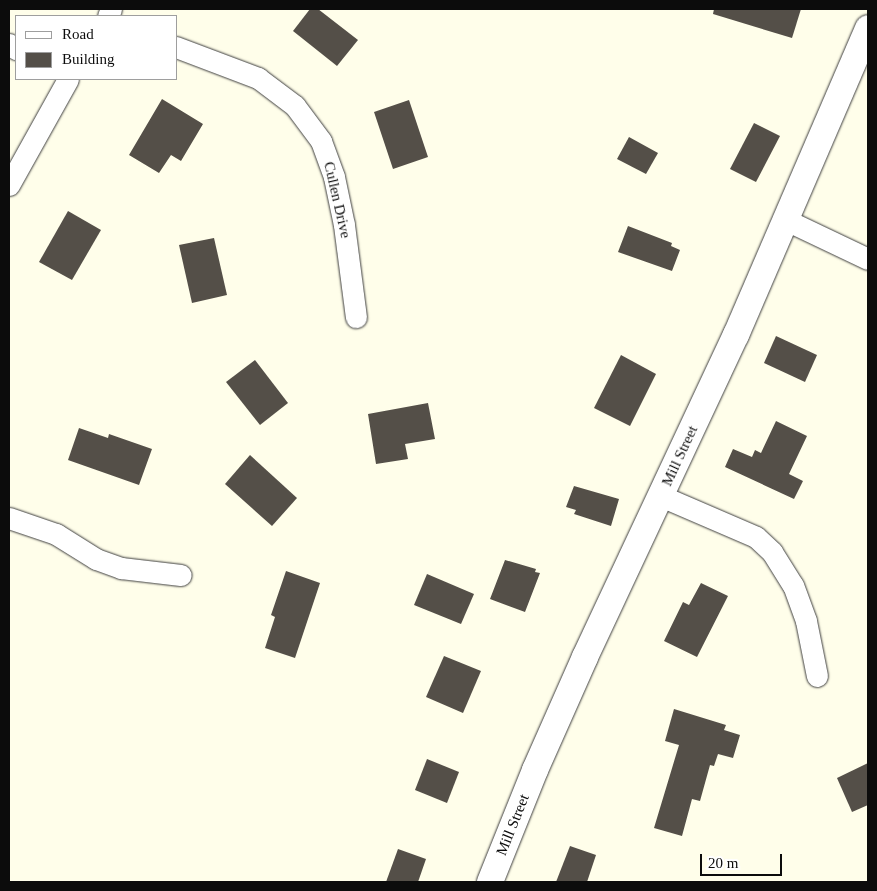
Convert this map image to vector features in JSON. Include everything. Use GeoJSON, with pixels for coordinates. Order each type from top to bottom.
{"type":"FeatureCollection","features":[{"type":"Feature","properties":{"kind":"street","name":"Mill Street"},"geometry":{"type":"LineString","coordinates":[[490,882],[535,770],[585,657],[736,335],[784,219],[868,28]]}},
{"type":"Feature","properties":{"kind":"street","name":"Cullen Drive"},"geometry":{"type":"LineString","coordinates":[[178,49],[258,78],[294,106],[321,140],[334,177],[342,215],[356,317]]}},
{"type":"Feature","properties":{"kind":"street"},"geometry":{"type":"LineString","coordinates":[[9,185],[66,80]]}},
{"type":"Feature","properties":{"kind":"street"},"geometry":{"type":"LineString","coordinates":[[784,219],[868,259]]}},
{"type":"Feature","properties":{"kind":"street"},"geometry":{"type":"LineString","coordinates":[[661,496],[756,536],[772,552],[793,585],[802,612],[817,676]]}},
{"type":"Feature","properties":{"kind":"street"},"geometry":{"type":"LineString","coordinates":[[9,518],[56,534],[96,559],[121,568],[181,575]]}},
{"type":"Feature","properties":{"kind":"building"},"geometry":{"type":"Polygon","coordinates":[[[310,9],[318,9],[358,40],[337,66],[293,31],[310,9]]]}},
{"type":"Feature","properties":{"kind":"building"},"geometry":{"type":"Polygon","coordinates":[[[714,9],[801,9],[792,38],[713,14],[714,9]]]}},
{"type":"Feature","properties":{"kind":"building"},"geometry":{"type":"Polygon","coordinates":[[[162,99],[203,124],[181,161],[171,155],[159,173],[129,155],[162,99]]]}},
{"type":"Feature","properties":{"kind":"building"},"geometry":{"type":"Polygon","coordinates":[[[409,100],[428,157],[393,169],[374,112],[409,100]]]}},
{"type":"Feature","properties":{"kind":"building"},"geometry":{"type":"Polygon","coordinates":[[[754,123],[780,136],[756,182],[730,169],[754,123]]]}},
{"type":"Feature","properties":{"kind":"building"},"geometry":{"type":"Polygon","coordinates":[[[629,137],[658,153],[646,174],[617,159],[629,137]]]}},
{"type":"Feature","properties":{"kind":"building"},"geometry":{"type":"Polygon","coordinates":[[[68,211],[101,230],[72,280],[39,262],[68,211]]]}},
{"type":"Feature","properties":{"kind":"building"},"geometry":{"type":"Polygon","coordinates":[[[628,226],[672,243],[671,246],[680,250],[672,271],[618,252],[628,226]]]}},
{"type":"Feature","properties":{"kind":"building"},"geometry":{"type":"Polygon","coordinates":[[[214,238],[227,295],[192,303],[179,245],[214,238]]]}},
{"type":"Feature","properties":{"kind":"building"},"geometry":{"type":"Polygon","coordinates":[[[776,336],[817,355],[805,382],[764,363],[776,336]]]}},
{"type":"Feature","properties":{"kind":"building"},"geometry":{"type":"Polygon","coordinates":[[[621,355],[656,374],[630,426],[594,408],[621,355]]]}},
{"type":"Feature","properties":{"kind":"building"},"geometry":{"type":"Polygon","coordinates":[[[255,360],[288,403],[260,425],[226,382],[255,360]]]}},
{"type":"Feature","properties":{"kind":"building"},"geometry":{"type":"Polygon","coordinates":[[[428,403],[435,439],[405,444],[408,459],[376,464],[368,414],[428,403]]]}},
{"type":"Feature","properties":{"kind":"building"},"geometry":{"type":"Polygon","coordinates":[[[776,421],[807,436],[789,474],[803,481],[794,499],[725,467],[733,449],[752,457],[755,450],[761,453],[776,421]]]}},
{"type":"Feature","properties":{"kind":"building"},"geometry":{"type":"Polygon","coordinates":[[[79,428],[108,438],[109,434],[152,449],[139,485],[68,460],[79,428]]]}},
{"type":"Feature","properties":{"kind":"building"},"geometry":{"type":"Polygon","coordinates":[[[250,455],[297,498],[272,526],[225,484],[250,455]]]}},
{"type":"Feature","properties":{"kind":"building"},"geometry":{"type":"Polygon","coordinates":[[[574,486],[619,499],[611,526],[574,514],[576,510],[566,507],[574,486]]]}},
{"type":"Feature","properties":{"kind":"building"},"geometry":{"type":"Polygon","coordinates":[[[505,560],[536,569],[535,572],[540,573],[525,612],[490,599],[505,560]]]}},
{"type":"Feature","properties":{"kind":"building"},"geometry":{"type":"Polygon","coordinates":[[[286,571],[320,583],[295,658],[265,648],[275,617],[271,615],[286,571]]]}},
{"type":"Feature","properties":{"kind":"building"},"geometry":{"type":"Polygon","coordinates":[[[427,574],[474,594],[461,624],[414,605],[427,574]]]}},
{"type":"Feature","properties":{"kind":"building"},"geometry":{"type":"Polygon","coordinates":[[[701,583],[728,596],[697,657],[664,641],[683,602],[689,605],[701,583]]]}},
{"type":"Feature","properties":{"kind":"building"},"geometry":{"type":"Polygon","coordinates":[[[444,656],[481,671],[463,713],[426,697],[444,656]]]}},
{"type":"Feature","properties":{"kind":"building"},"geometry":{"type":"Polygon","coordinates":[[[674,709],[726,725],[724,730],[740,735],[733,758],[718,754],[714,766],[710,765],[700,801],[692,799],[682,836],[654,828],[679,745],[665,741],[674,709]]]}},
{"type":"Feature","properties":{"kind":"building"},"geometry":{"type":"Polygon","coordinates":[[[427,759],[459,772],[447,803],[415,790],[427,759]]]}},
{"type":"Feature","properties":{"kind":"building"},"geometry":{"type":"Polygon","coordinates":[[[868,763],[868,805],[852,812],[837,778],[868,763]]]}},
{"type":"Feature","properties":{"kind":"building"},"geometry":{"type":"Polygon","coordinates":[[[570,846],[596,855],[587,882],[556,882],[570,846]]]}},
{"type":"Feature","properties":{"kind":"building"},"geometry":{"type":"Polygon","coordinates":[[[398,849],[426,859],[418,882],[386,882],[398,849]]]}}]}
